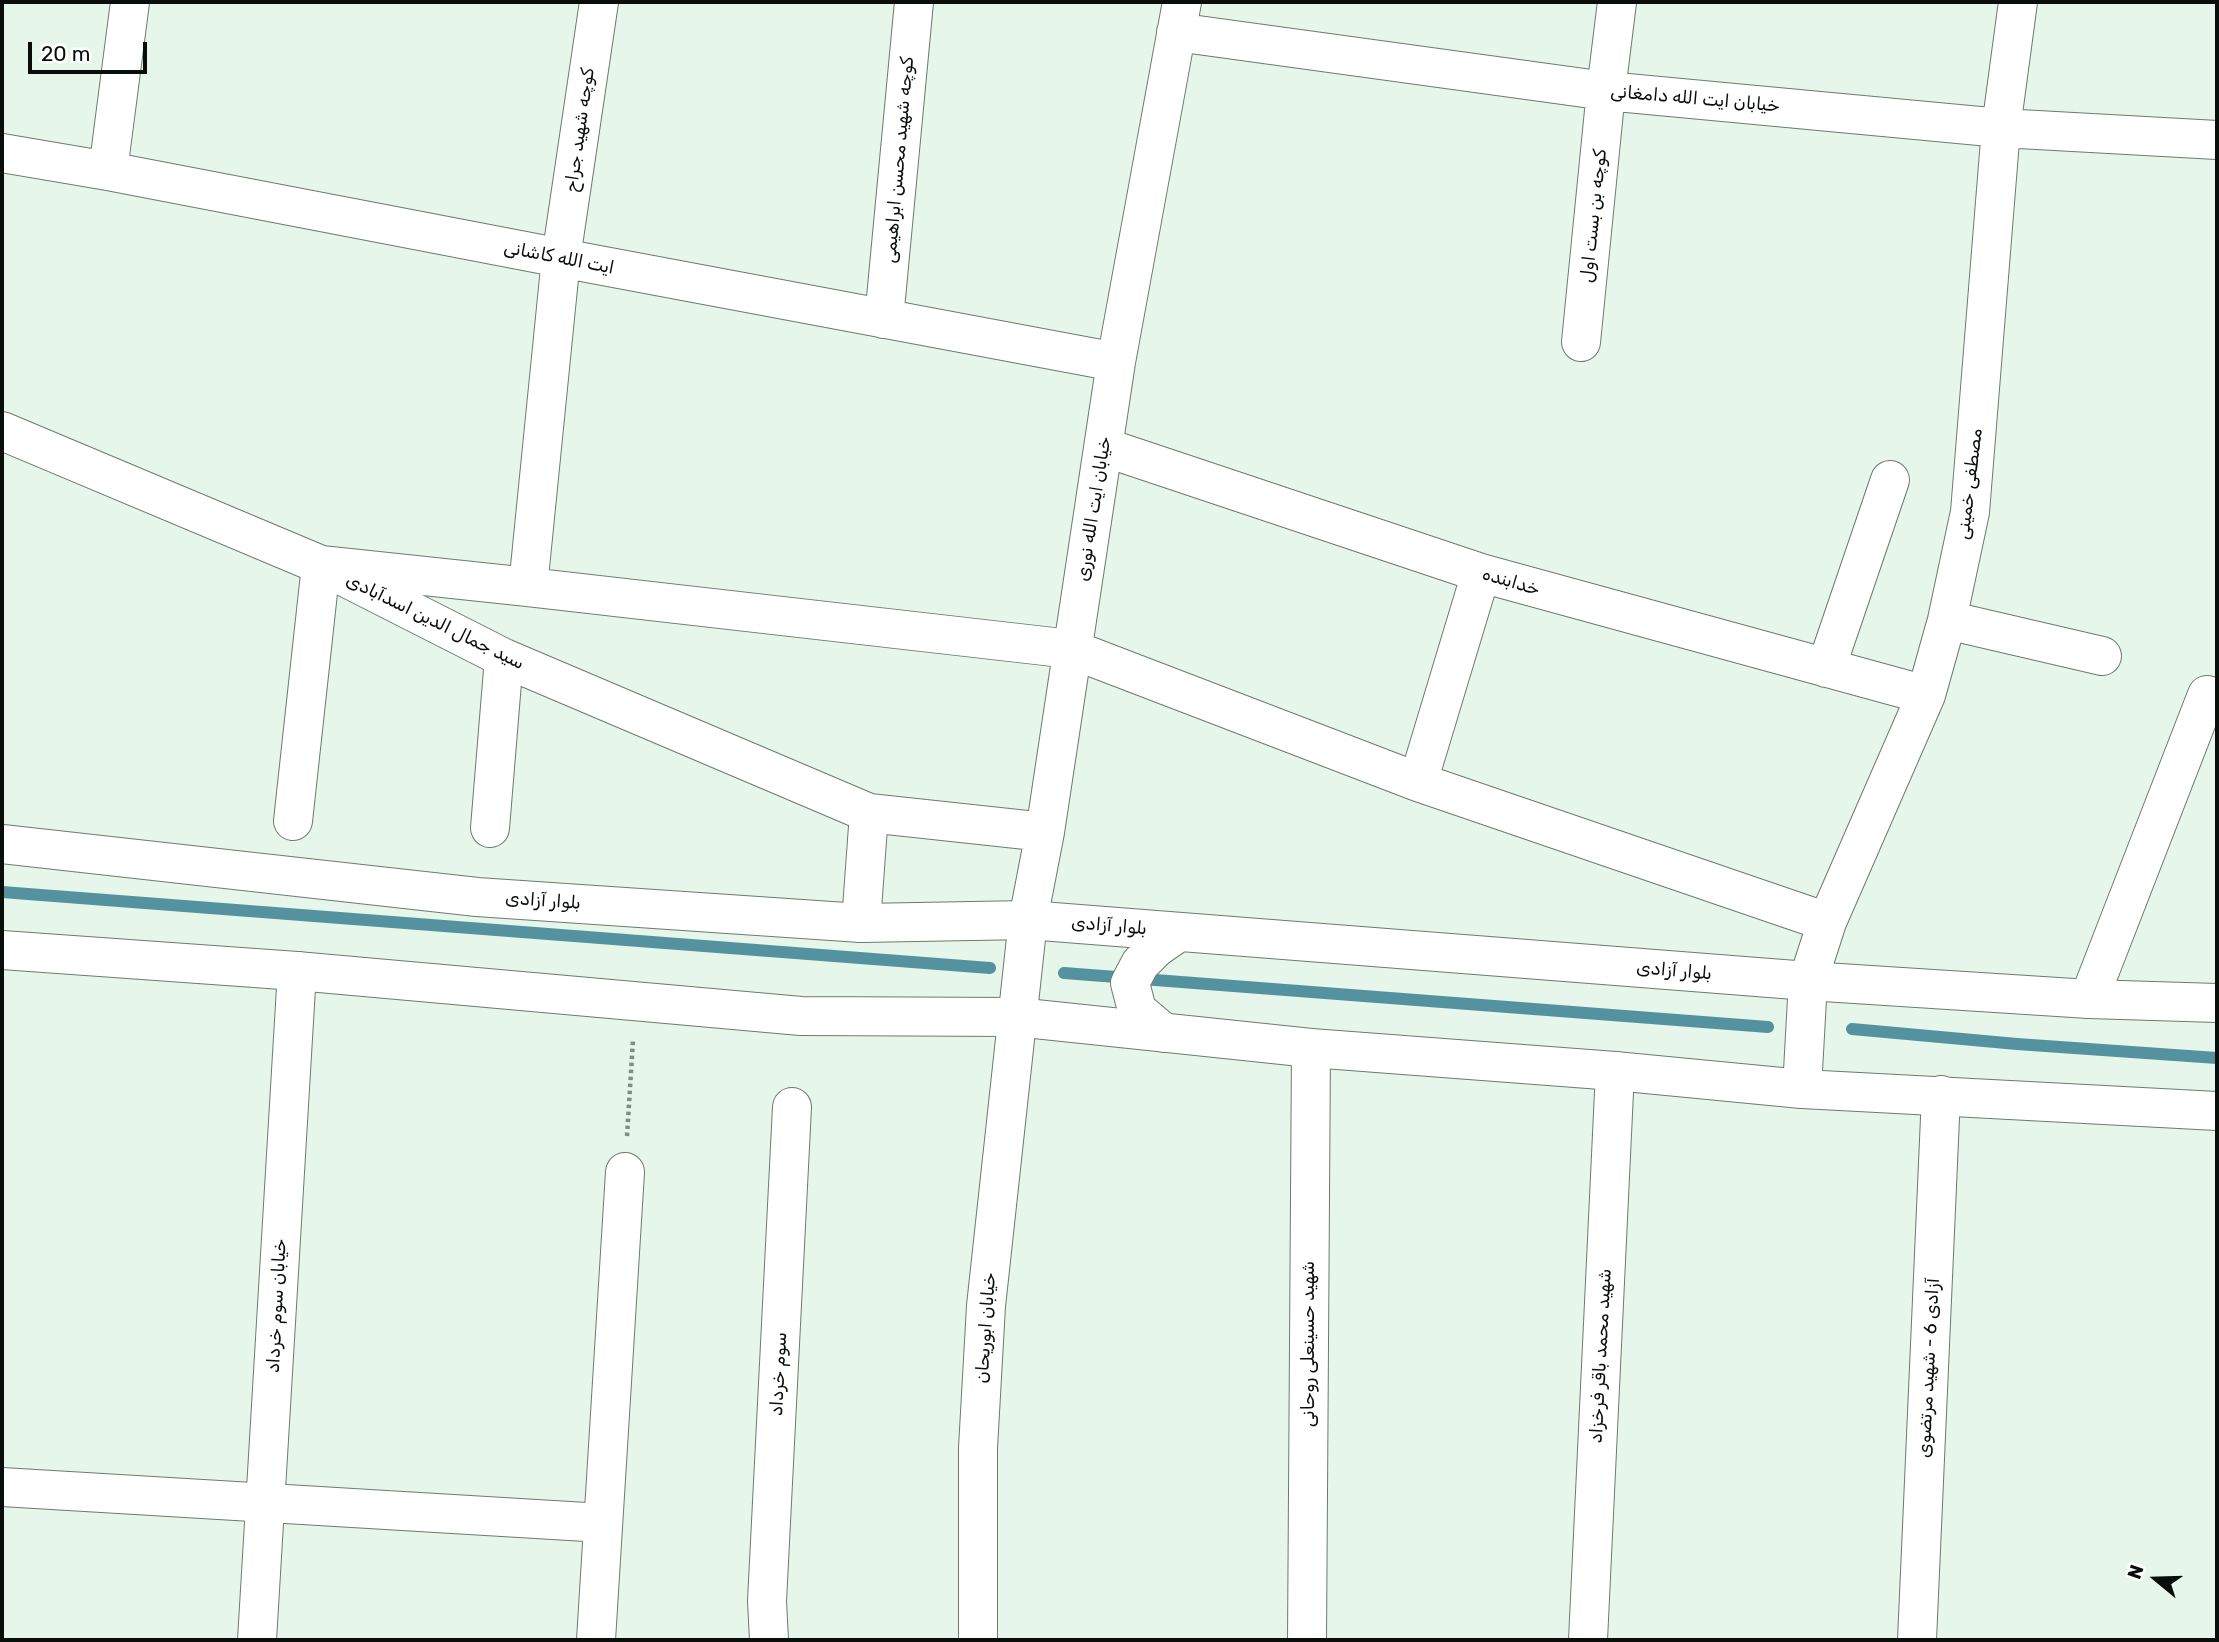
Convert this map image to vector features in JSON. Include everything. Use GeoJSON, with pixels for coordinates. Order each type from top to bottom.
{"type":"FeatureCollection","features":[{"type":"Feature","properties":{"kind":"street"},"geometry":{"type":"LineString","coordinates":[[108,171],[131,2]]}},
{"type":"Feature","properties":{"kind":"street","name":"کوچه شهید جراح"},"geometry":{"type":"LineString","coordinates":[[528,587],[561,258],[599,2]]}},
{"type":"Feature","properties":{"kind":"street","name":"کوچه شهید محسن ابراهیمی"},"geometry":{"type":"LineString","coordinates":[[884,319],[914,2]]}},
{"type":"Feature","properties":{"kind":"street","name":"کوچه بن بست اول"},"geometry":{"type":"LineString","coordinates":[[1581,342],[1617,2]]}},
{"type":"Feature","properties":{"kind":"street","name":"مصطفی خمینی"},"geometry":{"type":"LineString","coordinates":[[1802,1089],[1808,981],[1828,922],[1926,695],[1947,620],[1970,512],[2001,128],[2018,2]]}},
{"type":"Feature","properties":{"kind":"street","name":"خیابان ایت الله دامغانی"},"geometry":{"type":"LineString","coordinates":[[1179,17],[1606,91],[2001,128],[2217,140]]}},
{"type":"Feature","properties":{"kind":"street","name":"خیابان ایت الله نوری"},"geometry":{"type":"LineString","coordinates":[[1016,1017],[1028,920],[1045,832],[1116,362],[1179,17]]}},
{"type":"Feature","properties":{"kind":"street","name":"ایت الله کاشانی"},"geometry":{"type":"LineString","coordinates":[[2,153],[1116,362]]}},
{"type":"Feature","properties":{"kind":"street","name":"سید جمال الدین اسدآبادی"},"geometry":{"type":"LineString","coordinates":[[2,432],[321,565],[504,658],[869,813],[1045,832]]}},
{"type":"Feature","properties":{"kind":"street","name":"خدابنده"},"geometry":{"type":"LineString","coordinates":[[1104,447],[1481,573],[1926,695]]}},
{"type":"Feature","properties":{"kind":"street"},"geometry":{"type":"LineString","coordinates":[[1826,668],[1890,480]]}},
{"type":"Feature","properties":{"kind":"street"},"geometry":{"type":"LineString","coordinates":[[293,821],[321,565],[1071,649],[1418,782],[1828,922]]}},
{"type":"Feature","properties":{"kind":"street"},"geometry":{"type":"LineString","coordinates":[[1418,782],[1481,573]]}},
{"type":"Feature","properties":{"kind":"street"},"geometry":{"type":"LineString","coordinates":[[1947,620],[2102,656]]}},
{"type":"Feature","properties":{"kind":"street"},"geometry":{"type":"LineString","coordinates":[[490,828],[504,658]]}},
{"type":"Feature","properties":{"kind":"street"},"geometry":{"type":"LineString","coordinates":[[2089,999],[2207,695]]}},
{"type":"Feature","properties":{"kind":"street"},"geometry":{"type":"LineString","coordinates":[[861,923],[869,813]]}},
{"type":"Feature","properties":{"kind":"street","name":"بلوار آزادی"},"geometry":{"type":"LineString","coordinates":[[2,844],[477,897],[861,923],[1028,920],[1808,981],[2089,999],[2217,1003]]}},
{"type":"Feature","properties":{"kind":"street"},"geometry":{"type":"LineString","coordinates":[[1164,1033],[1137,1010],[1130,982],[1140,964],[1156,948],[1179,932]]}},
{"type":"Feature","properties":{"kind":"street"},"geometry":{"type":"LineString","coordinates":[[2,950],[297,971],[801,1016],[1016,1017],[1311,1048],[1615,1071],[1802,1089],[2217,1111]]}},
{"type":"Feature","properties":{"kind":"street","name":"خیابان سوم خرداد"},"geometry":{"type":"LineString","coordinates":[[257,1640],[297,971]]}},
{"type":"Feature","properties":{"kind":"street","name":"خیابان ابوریحان"},"geometry":{"type":"LineString","coordinates":[[978,1640],[978,1448],[986,1306],[1016,1017]]}},
{"type":"Feature","properties":{"kind":"street","name":"شهید حسینعلی روحانی"},"geometry":{"type":"LineString","coordinates":[[1307,1640],[1311,1048]]}},
{"type":"Feature","properties":{"kind":"street","name":"شهید محمد باقر فرخزاد"},"geometry":{"type":"LineString","coordinates":[[1588,1640],[1615,1071]]}},
{"type":"Feature","properties":{"kind":"street","name":"آزادی 6 - شهید مرتضوی"},"geometry":{"type":"LineString","coordinates":[[1917,1640],[1941,1095]]}},
{"type":"Feature","properties":{"kind":"street","name":"سوم خرداد"},"geometry":{"type":"LineString","coordinates":[[769,1640],[767,1601],[792,1108]]}},
{"type":"Feature","properties":{"kind":"street"},"geometry":{"type":"LineString","coordinates":[[596,1640],[625,1172]]}},
{"type":"Feature","properties":{"kind":"street"},"geometry":{"type":"LineString","coordinates":[[2,1488],[603,1523]]}},
{"type":"Feature","properties":{"kind":"path"},"geometry":{"type":"LineString","coordinates":[[625,1172],[635,1003]]}},
{"type":"Feature","properties":{"kind":"waterway"},"geometry":{"type":"LineString","coordinates":[[2,892],[990,968]]}},
{"type":"Feature","properties":{"kind":"waterway"},"geometry":{"type":"LineString","coordinates":[[1064,973],[1768,1027]]}},
{"type":"Feature","properties":{"kind":"waterway"},"geometry":{"type":"LineString","coordinates":[[1852,1029],[2217,1058]]}}]}
